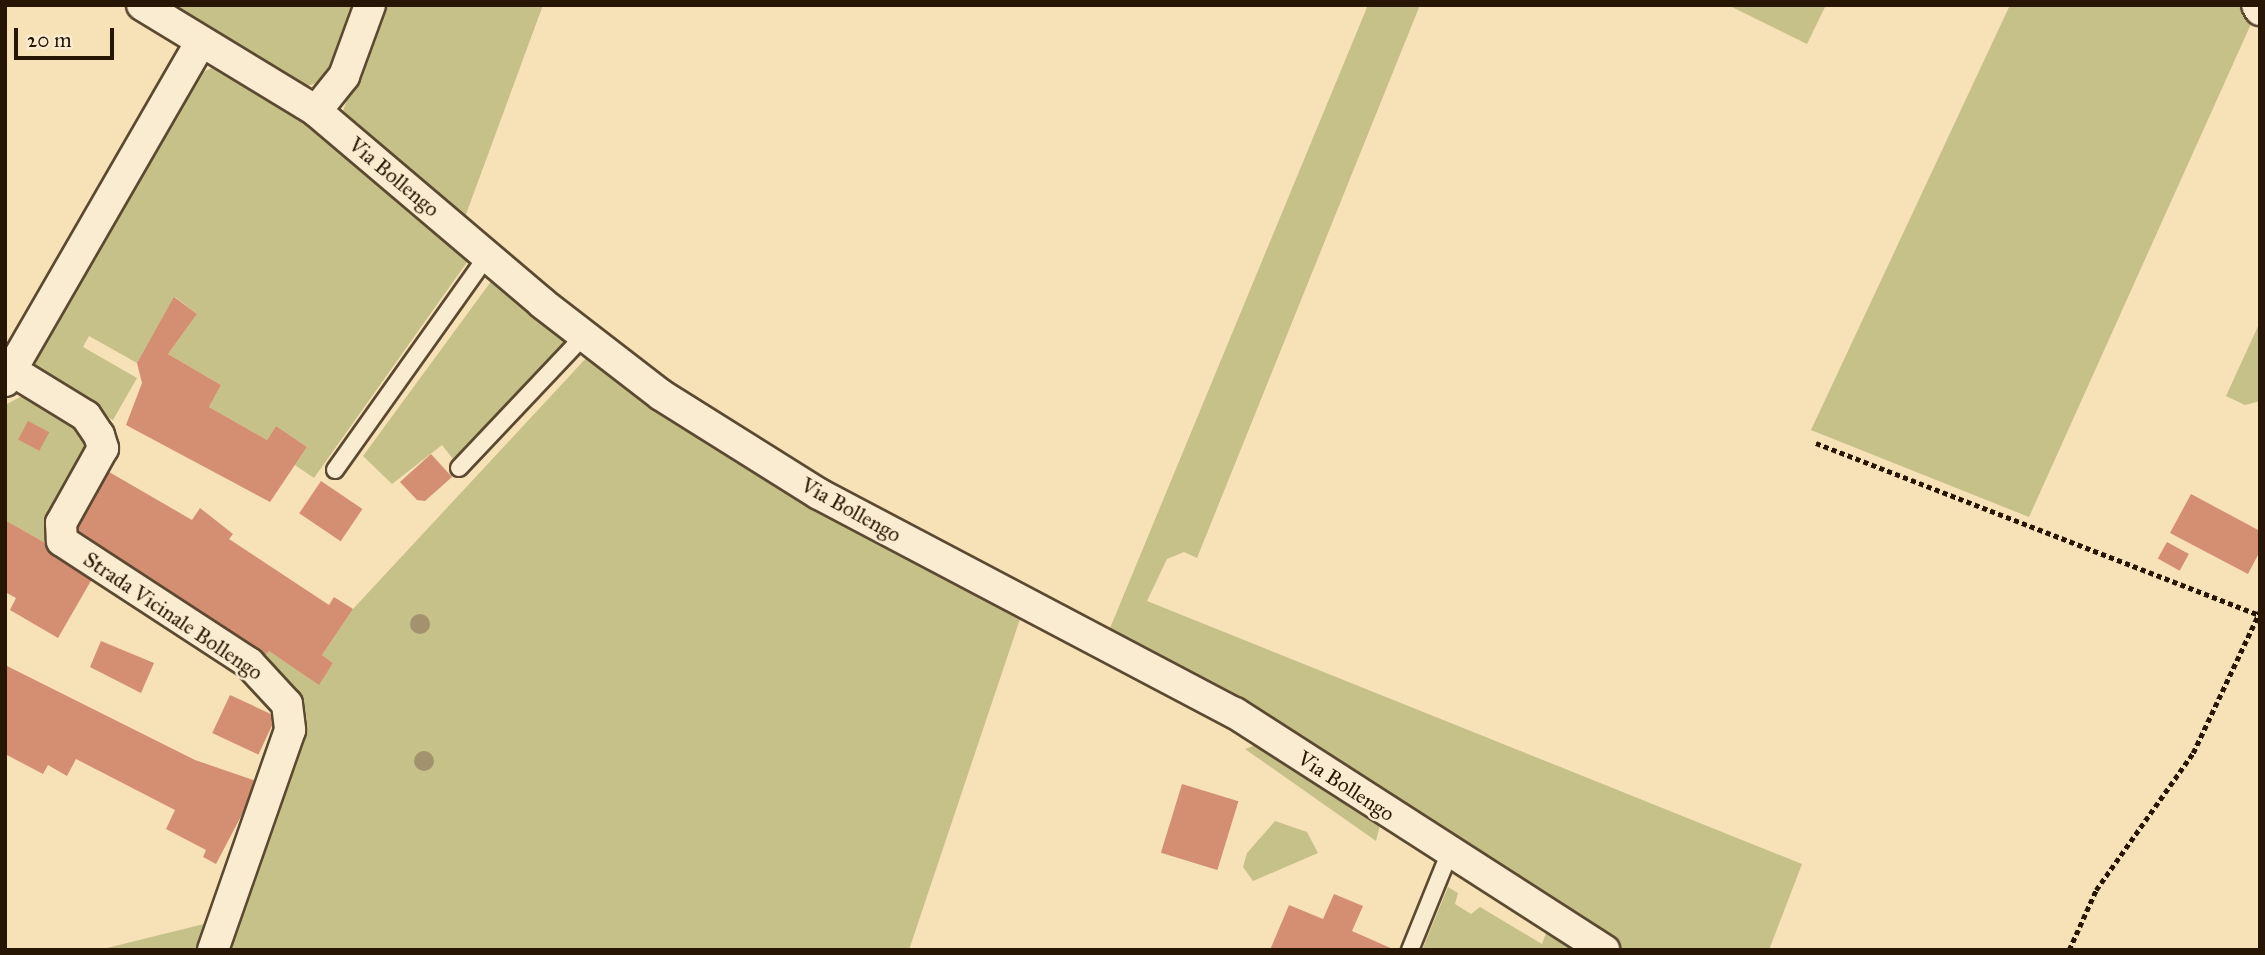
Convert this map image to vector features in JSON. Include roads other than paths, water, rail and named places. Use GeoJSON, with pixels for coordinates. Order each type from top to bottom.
{"type":"FeatureCollection","features":[{"type":"Feature","properties":{"kind":"street","name":"Via Bollengo"},"geometry":{"type":"LineString","coordinates":[[142,5],[316,111],[584,336],[662,395],[819,495],[1235,713],[1449,854],[1604,950]]}},
{"type":"Feature","properties":{"kind":"street"},"geometry":{"type":"LineString","coordinates":[[316,111],[344,76],[370,5]]}},
{"type":"Feature","properties":{"kind":"street"},"geometry":{"type":"LineString","coordinates":[[2257,5],[2260,10]]}},
{"type":"Feature","properties":{"kind":"street"},"geometry":{"type":"LineString","coordinates":[[8,376],[201,43]]}},
{"type":"Feature","properties":{"kind":"street","name":"Strada Vicinale Bollengo"},"geometry":{"type":"LineString","coordinates":[[8,376],[86,416],[99,435],[103,448],[61,523],[62,541],[249,663],[287,704],[290,730],[213,950]]}},
{"type":"Feature","properties":{"kind":"lane"},"geometry":{"type":"LineString","coordinates":[[335,470],[488,255]]}},
{"type":"Feature","properties":{"kind":"lane"},"geometry":{"type":"LineString","coordinates":[[459,468],[584,336]]}},
{"type":"Feature","properties":{"kind":"lane"},"geometry":{"type":"LineString","coordinates":[[1410,950],[1449,854]]}}]}
